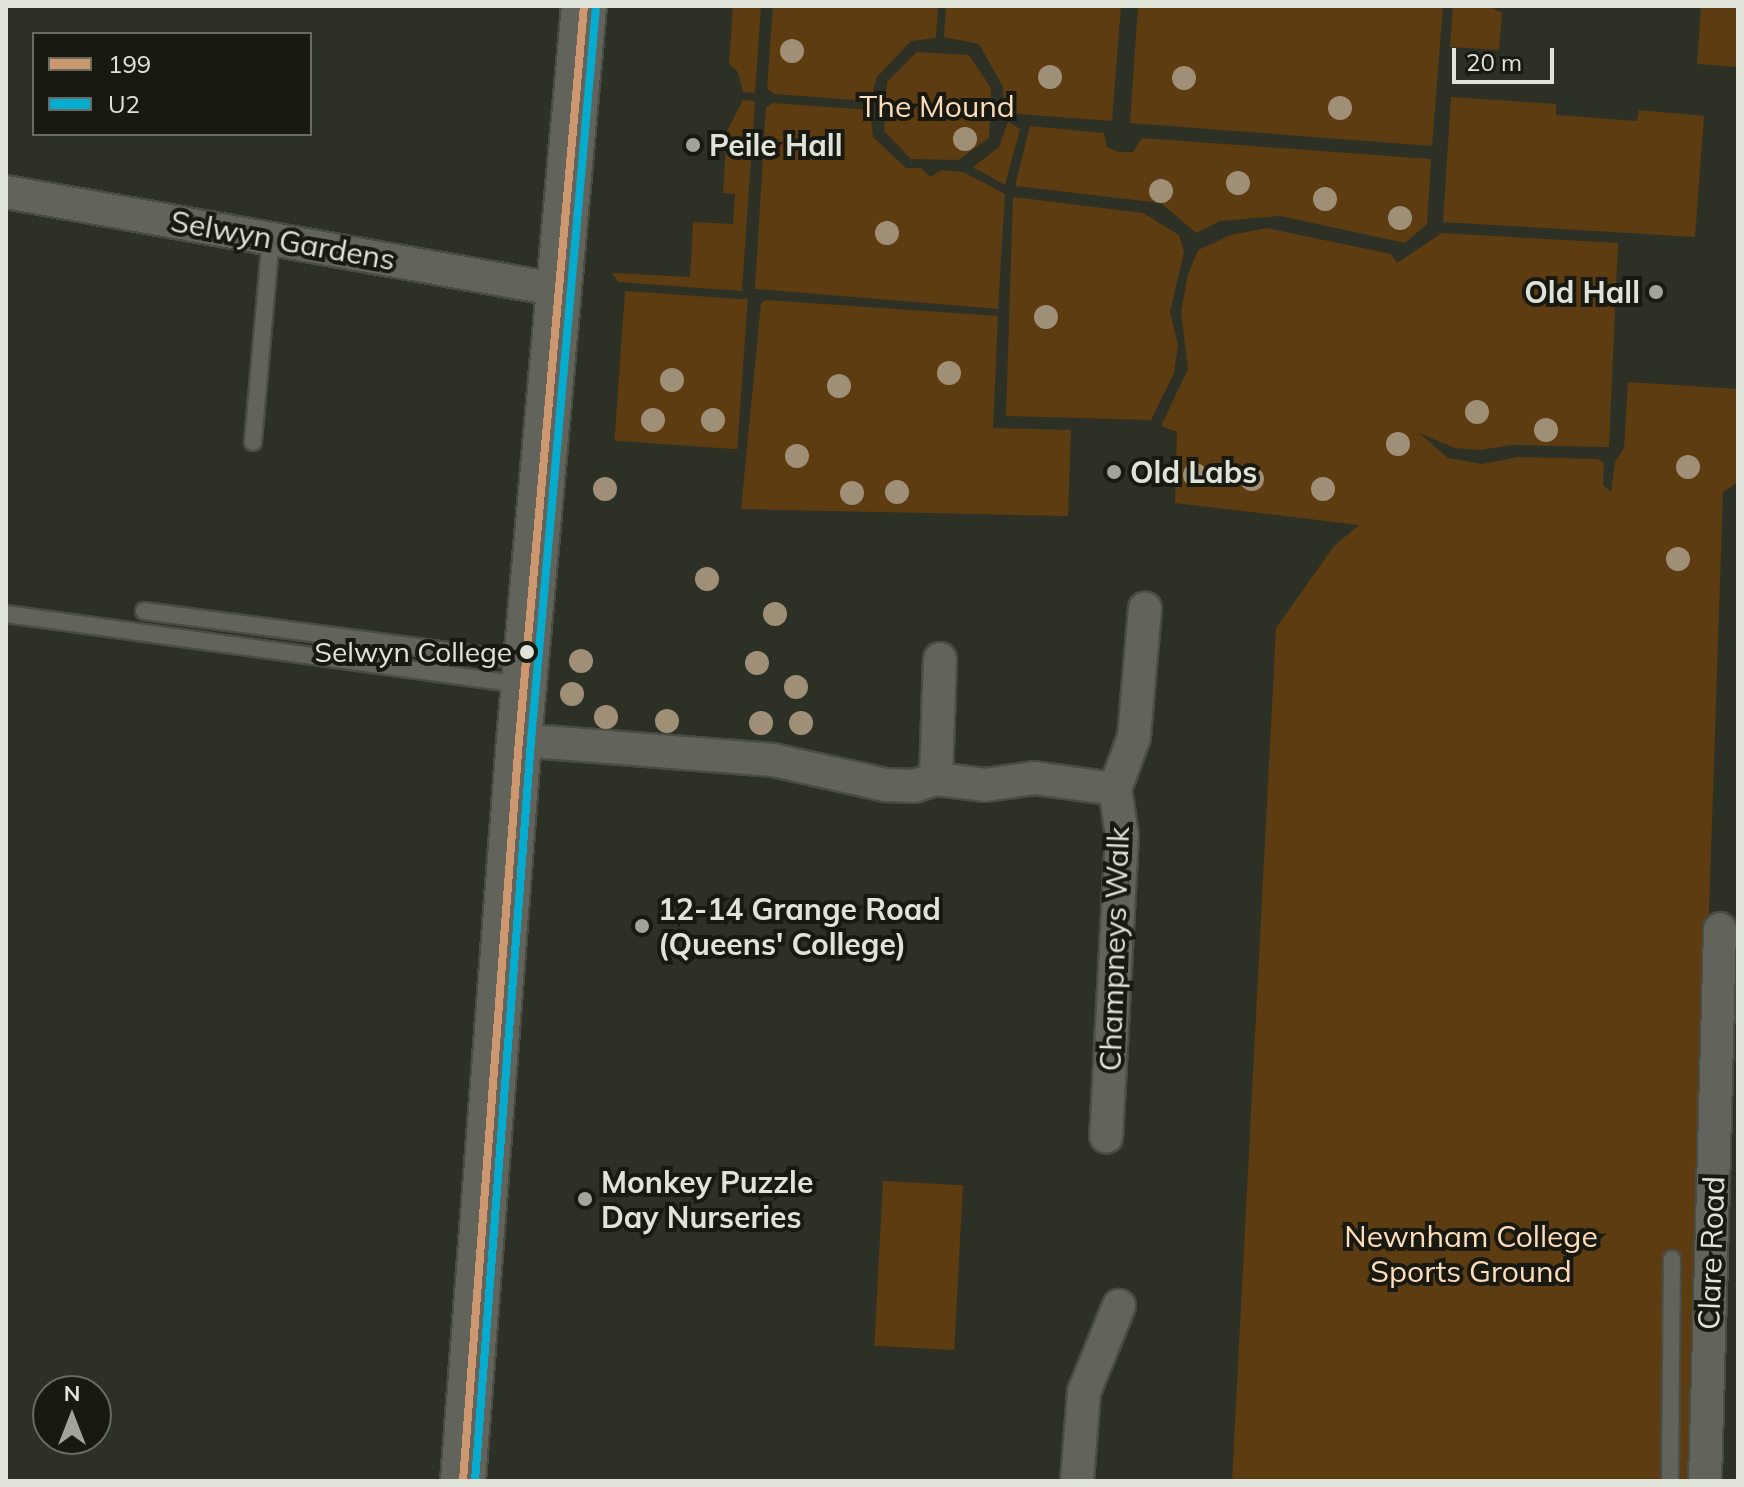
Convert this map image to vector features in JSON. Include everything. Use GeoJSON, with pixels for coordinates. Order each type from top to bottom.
{"type":"FeatureCollection","features":[{"type":"Feature","properties":{"kind":"street"},"geometry":{"type":"LineString","coordinates":[[463,1481],[519,740],[584,6]]}},
{"type":"Feature","properties":{"kind":"street","name":"Selwyn Gardens"},"geometry":{"type":"LineString","coordinates":[[6,192],[560,290]]}},
{"type":"Feature","properties":{"kind":"street"},"geometry":{"type":"LineString","coordinates":[[1115,789],[1134,737],[1145,608]]}},
{"type":"Feature","properties":{"kind":"street"},"geometry":{"type":"LineString","coordinates":[[936,779],[940,659]]}},
{"type":"Feature","properties":{"kind":"street","name":"Champneys Walk"},"geometry":{"type":"LineString","coordinates":[[519,740],[773,760],[886,785],[914,786],[936,779],[985,785],[1034,778],[1115,789],[1122,835],[1106,1137]]}},
{"type":"Feature","properties":{"kind":"street","name":"Clare Road"},"geometry":{"type":"LineString","coordinates":[[1705,1481],[1720,929]]}},
{"type":"Feature","properties":{"kind":"street"},"geometry":{"type":"LineString","coordinates":[[1077,1481],[1084,1392],[1119,1306]]}},
{"type":"Feature","properties":{"kind":"lane"},"geometry":{"type":"LineString","coordinates":[[253,442],[271,238]]}},
{"type":"Feature","properties":{"kind":"lane"},"geometry":{"type":"LineString","coordinates":[[144,611],[525,673]]}},
{"type":"Feature","properties":{"kind":"lane"},"geometry":{"type":"LineString","coordinates":[[6,614],[525,673]]}},
{"type":"Feature","properties":{"kind":"lane"},"geometry":{"type":"LineString","coordinates":[[1670,1481],[1672,1259]]}},
{"type":"Feature","properties":{"kind":"green space"},"geometry":{"type":"Polygon","coordinates":[[[733,6],[761,6],[755,93],[743,92],[738,72],[729,64],[733,6]]]}},
{"type":"Feature","properties":{"kind":"green space"},"geometry":{"type":"Polygon","coordinates":[[[773,6],[938,6],[936,38],[911,41],[877,77],[870,101],[774,94],[767,89],[773,6]]]}},
{"type":"Feature","properties":{"kind":"green space"},"geometry":{"type":"Polygon","coordinates":[[[946,6],[1121,6],[1112,121],[1005,113],[1003,87],[979,44],[944,37],[946,6]]]}},
{"type":"Feature","properties":{"kind":"green space"},"geometry":{"type":"Polygon","coordinates":[[[1138,6],[1443,6],[1432,146],[1130,123],[1138,6]]]}},
{"type":"Feature","properties":{"kind":"green space"},"geometry":{"type":"Polygon","coordinates":[[[1453,6],[1488,6],[1502,13],[1499,50],[1450,47],[1453,6]]]}},
{"type":"Feature","properties":{"kind":"green space"},"geometry":{"type":"Polygon","coordinates":[[[1701,6],[1738,6],[1738,67],[1697,64],[1701,6]]]}},
{"type":"Feature","properties":{"kind":"green space","name":"The Mound"},"geometry":{"type":"Polygon","coordinates":[[[917,52],[969,55],[991,88],[989,138],[958,160],[911,159],[884,131],[887,82],[917,52]]]}},
{"type":"Feature","properties":{"kind":"green space"},"geometry":{"type":"Polygon","coordinates":[[[1451,97],[1556,104],[1556,115],[1637,121],[1639,110],[1704,116],[1695,237],[1443,222],[1451,97]]]}},
{"type":"Feature","properties":{"kind":"green space"},"geometry":{"type":"Polygon","coordinates":[[[743,100],[755,101],[742,291],[618,282],[612,273],[690,277],[693,222],[733,224],[735,194],[723,193],[727,131],[743,100]]]}},
{"type":"Feature","properties":{"kind":"green space"},"geometry":{"type":"Polygon","coordinates":[[[773,103],[870,110],[873,137],[906,168],[921,168],[930,177],[942,170],[963,172],[1005,194],[998,309],[755,289],[766,107],[773,103]]]}},
{"type":"Feature","properties":{"kind":"green space"},"geometry":{"type":"Polygon","coordinates":[[[1008,122],[1020,129],[1005,185],[973,167],[999,147],[1008,122]]]}},
{"type":"Feature","properties":{"kind":"green space"},"geometry":{"type":"Polygon","coordinates":[[[1030,126],[1104,133],[1107,147],[1119,152],[1133,152],[1142,138],[1431,159],[1427,224],[1405,243],[1280,216],[1220,221],[1196,233],[1161,203],[1015,186],[1030,126]]]}},
{"type":"Feature","properties":{"kind":"green space"},"geometry":{"type":"Polygon","coordinates":[[[1013,197],[1143,213],[1179,235],[1184,252],[1170,312],[1178,345],[1174,373],[1151,420],[1006,416],[1013,197]]]}},
{"type":"Feature","properties":{"kind":"green space","name":"Newnham College Sports Ground"},"geometry":{"type":"Polygon","coordinates":[[[1267,228],[1391,254],[1397,263],[1442,233],[1618,243],[1609,447],[1512,445],[1480,450],[1455,448],[1419,433],[1448,458],[1482,464],[1518,457],[1598,459],[1604,463],[1603,485],[1611,492],[1615,462],[1624,448],[1628,382],[1738,389],[1738,482],[1723,492],[1690,1481],[1232,1481],[1276,628],[1334,546],[1359,525],[1175,503],[1177,432],[1161,426],[1188,369],[1181,312],[1188,274],[1198,250],[1231,235],[1267,228]]]}},
{"type":"Feature","properties":{"kind":"green space"},"geometry":{"type":"Polygon","coordinates":[[[625,291],[748,300],[737,449],[615,441],[625,291]]]}},
{"type":"Feature","properties":{"kind":"green space"},"geometry":{"type":"Polygon","coordinates":[[[766,300],[998,316],[993,428],[1071,430],[1068,516],[741,509],[761,303],[766,300]]]}},
{"type":"Feature","properties":{"kind":"green space"},"geometry":{"type":"Polygon","coordinates":[[[883,1181],[963,1185],[954,1350],[874,1346],[883,1181]]]}},
{"type":"Feature","properties":{"kind":"transit line","name":"199"},"geometry":{"type":"LineString","coordinates":[[463,1481],[519,740],[584,6]]}},
{"type":"Feature","properties":{"kind":"transit line","name":"U2"},"geometry":{"type":"LineString","coordinates":[[475,1481],[531,741],[596,7]]}},
{"type":"Feature","properties":{"kind":"place","name":"Peile Hall"},"geometry":{"type":"Point","coordinates":[693,145]}},
{"type":"Feature","properties":{"kind":"place","name":"Old Hall"},"geometry":{"type":"Point","coordinates":[1656,292]}},
{"type":"Feature","properties":{"kind":"place","name":"Old Labs"},"geometry":{"type":"Point","coordinates":[1114,472]}},
{"type":"Feature","properties":{"kind":"place","name":"Selwyn College"},"geometry":{"type":"Point","coordinates":[527,652]}},
{"type":"Feature","properties":{"kind":"place","name":"12-14 Grange Road (Queens' College)"},"geometry":{"type":"Point","coordinates":[642,926]}},
{"type":"Feature","properties":{"kind":"place","name":"Monkey Puzzle Day Nurseries"},"geometry":{"type":"Point","coordinates":[585,1199]}}]}
